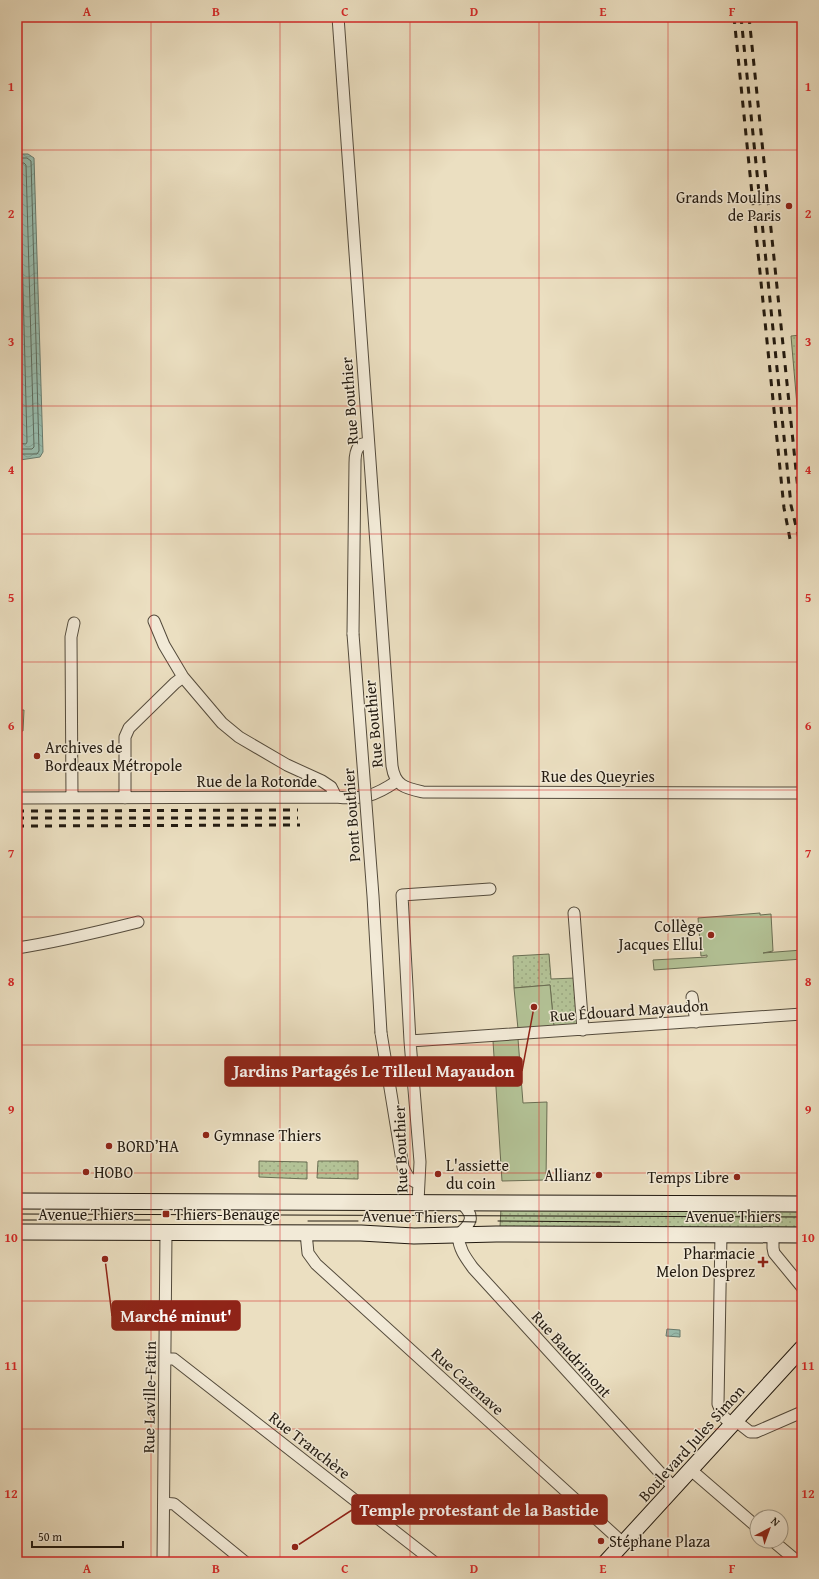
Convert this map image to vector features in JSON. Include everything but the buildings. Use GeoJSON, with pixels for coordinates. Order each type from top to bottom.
{"type":"FeatureCollection","features":[{"type":"Feature","properties":{"kind":"street","name":"Rue Bouthier"},"geometry":{"type":"LineString","coordinates":[[338,17],[392,766],[396,781]]}},
{"type":"Feature","properties":{"kind":"street","name":"Pont Bouthier"},"geometry":{"type":"LineString","coordinates":[[368,443],[363,443],[359,446],[356,451],[355,463],[353,634],[381,1033],[403,1167],[407,1177],[411,1181],[418,1182]]}},
{"type":"Feature","properties":{"kind":"street"},"geometry":{"type":"LineString","coordinates":[[154,621],[164,645],[183,677],[222,723],[239,737],[287,765],[331,786],[336,797]]}},
{"type":"Feature","properties":{"kind":"street"},"geometry":{"type":"LineString","coordinates":[[72,798],[71,637],[74,622]]}},
{"type":"Feature","properties":{"kind":"street"},"geometry":{"type":"LineString","coordinates":[[125,798],[125,737],[129,728],[183,677]]}},
{"type":"Feature","properties":{"kind":"street","name":"Rue des Queyries"},"geometry":{"type":"LineString","coordinates":[[396,781],[403,786],[423,792],[802,793]]}},
{"type":"Feature","properties":{"kind":"street","name":"Rue de la Rotonde"},"geometry":{"type":"LineString","coordinates":[[17,798],[336,797],[353,799],[373,795],[396,781]]}},
{"type":"Feature","properties":{"kind":"street","name":"Rue Bouthier"},"geometry":{"type":"LineString","coordinates":[[418,1202],[420,1162],[410,1041],[402,895],[490,889]]}},
{"type":"Feature","properties":{"kind":"street"},"geometry":{"type":"LineString","coordinates":[[574,912],[582,1030]]}},
{"type":"Feature","properties":{"kind":"street"},"geometry":{"type":"LineString","coordinates":[[17,948],[72,938],[138,922]]}},
{"type":"Feature","properties":{"kind":"street"},"geometry":{"type":"LineString","coordinates":[[692,997],[696,1022]]}},
{"type":"Feature","properties":{"kind":"street","name":"Rue Édouard Mayaudon"},"geometry":{"type":"LineString","coordinates":[[410,1041],[802,1014]]}},
{"type":"Feature","properties":{"kind":"street","name":"Avenue Thiers"},"geometry":{"type":"LineString","coordinates":[[17,1201],[802,1204]]}},
{"type":"Feature","properties":{"kind":"street"},"geometry":{"type":"LineString","coordinates":[[458,1235],[468,1226],[470,1222],[470,1216],[467,1209],[460,1202]]}},
{"type":"Feature","properties":{"kind":"street","name":"Avenue Thiers"},"geometry":{"type":"LineString","coordinates":[[17,1232],[361,1233],[414,1236],[496,1234],[802,1235]]}},
{"type":"Feature","properties":{"kind":"street","name":"Rue Laville-Fatin"},"geometry":{"type":"LineString","coordinates":[[163,1562],[166,1233]]}},
{"type":"Feature","properties":{"kind":"street","name":"Rue Cazenave"},"geometry":{"type":"LineString","coordinates":[[306,1233],[308,1253],[316,1264],[624,1543]]}},
{"type":"Feature","properties":{"kind":"street"},"geometry":{"type":"LineString","coordinates":[[721,1234],[718,1404],[723,1416],[750,1432],[756,1432],[802,1412]]}},
{"type":"Feature","properties":{"kind":"street"},"geometry":{"type":"LineString","coordinates":[[773,1234],[774,1253],[802,1287]]}},
{"type":"Feature","properties":{"kind":"street","name":"Rue Baudrimont"},"geometry":{"type":"LineString","coordinates":[[458,1235],[458,1244],[461,1252],[473,1268],[674,1488]]}},
{"type":"Feature","properties":{"kind":"street","name":"Boulevard Jules Simon"},"geometry":{"type":"LineString","coordinates":[[606,1562],[802,1348]]}},
{"type":"Feature","properties":{"kind":"street","name":"Rue Tranchère"},"geometry":{"type":"LineString","coordinates":[[165,1359],[174,1359],[434,1562]]}},
{"type":"Feature","properties":{"kind":"street"},"geometry":{"type":"LineString","coordinates":[[691,1470],[749,1520]]}},
{"type":"Feature","properties":{"kind":"street"},"geometry":{"type":"LineString","coordinates":[[164,1504],[174,1504],[245,1562]]}},
{"type":"Feature","properties":{"kind":"street"},"geometry":{"type":"LineString","coordinates":[[783,1549],[798,1562]]}},
{"type":"Feature","properties":{"kind":"shaded area"},"geometry":{"type":"Polygon","coordinates":[[[802,335],[802,452],[801,452],[791,336],[802,335]]]}},
{"type":"Feature","properties":{"kind":"shaded area"},"geometry":{"type":"Polygon","coordinates":[[[17,710],[24,710],[23,731],[17,731],[17,710]]]}},
{"type":"Feature","properties":{"kind":"shaded area"},"geometry":{"type":"Polygon","coordinates":[[[760,913],[760,915],[771,914],[773,951],[763,953],[802,950],[802,959],[654,970],[653,960],[707,957],[707,955],[701,956],[698,918],[760,913]]]}},
{"type":"Feature","properties":{"kind":"shaded area"},"geometry":{"type":"Polygon","coordinates":[[[549,954],[551,979],[575,978],[578,1026],[554,1027],[550,985],[514,988],[513,956],[549,954]]]}},
{"type":"Feature","properties":{"kind":"shaded area"},"geometry":{"type":"Polygon","coordinates":[[[550,985],[554,1027],[518,1029],[514,988],[550,985]]]}},
{"type":"Feature","properties":{"kind":"shaded area"},"geometry":{"type":"Polygon","coordinates":[[[518,1039],[523,1103],[547,1102],[546,1180],[502,1181],[493,1041],[518,1039]]]}},
{"type":"Feature","properties":{"kind":"shaded area"},"geometry":{"type":"Polygon","coordinates":[[[259,1161],[307,1162],[307,1179],[259,1177],[259,1161]]]}},
{"type":"Feature","properties":{"kind":"shaded area"},"geometry":{"type":"Polygon","coordinates":[[[318,1161],[358,1161],[358,1179],[317,1178],[318,1161]]]}},
{"type":"Feature","properties":{"kind":"shaded area"},"geometry":{"type":"Polygon","coordinates":[[[501,1208],[802,1210],[802,1229],[500,1227],[501,1208]]]}},
{"type":"Feature","properties":{"kind":"water"},"geometry":{"type":"Polygon","coordinates":[[[17,154],[28,154],[34,158],[43,452],[40,457],[20,460],[17,457],[17,154]]]}},
{"type":"Feature","properties":{"kind":"water"},"geometry":{"type":"Polygon","coordinates":[[[667,1329],[680,1330],[680,1337],[666,1336],[667,1329]]]}},
{"type":"Feature","properties":{"kind":"tram line"},"geometry":{"type":"LineString","coordinates":[[17,1214],[802,1217]]}},
{"type":"Feature","properties":{"kind":"tram line"},"geometry":{"type":"LineString","coordinates":[[17,1220],[150,1220]]}},
{"type":"Feature","properties":{"kind":"tram line"},"geometry":{"type":"LineString","coordinates":[[308,1221],[358,1221]]}},
{"type":"Feature","properties":{"kind":"tram line"},"geometry":{"type":"LineString","coordinates":[[430,1221],[476,1222]]}},
{"type":"Feature","properties":{"kind":"tram line"},"geometry":{"type":"LineString","coordinates":[[498,1221],[620,1222]]}},
{"type":"Feature","properties":{"kind":"railway"},"geometry":{"type":"LineString","coordinates":[[734,17],[784,508],[790,539]]}},
{"type":"Feature","properties":{"kind":"railway"},"geometry":{"type":"LineString","coordinates":[[741,17],[791,505],[802,552]]}},
{"type":"Feature","properties":{"kind":"railway"},"geometry":{"type":"LineString","coordinates":[[749,17],[802,528]]}},
{"type":"Feature","properties":{"kind":"railway"},"geometry":{"type":"LineString","coordinates":[[17,811],[298,810]]}},
{"type":"Feature","properties":{"kind":"railway"},"geometry":{"type":"LineString","coordinates":[[17,818],[298,818]]}},
{"type":"Feature","properties":{"kind":"railway"},"geometry":{"type":"LineString","coordinates":[[17,826],[300,825]]}},
{"type":"Feature","properties":{"kind":"place","name":"Grands Moulins de Paris"},"geometry":{"type":"Point","coordinates":[789,206]}},
{"type":"Feature","properties":{"kind":"place","name":"Archives de Bordeaux Métropole"},"geometry":{"type":"Point","coordinates":[37,756]}},
{"type":"Feature","properties":{"kind":"place","name":"Collège Jacques Ellul"},"geometry":{"type":"Point","coordinates":[711,935]}},
{"type":"Feature","properties":{"kind":"place","name":"Jardins Partagés Le Tilleul Mayaudon"},"geometry":{"type":"Point","coordinates":[534,1007]}},
{"type":"Feature","properties":{"kind":"place","name":"Gymnase Thiers"},"geometry":{"type":"Point","coordinates":[206,1135]}},
{"type":"Feature","properties":{"kind":"place","name":"BORD’HA"},"geometry":{"type":"Point","coordinates":[109,1146]}},
{"type":"Feature","properties":{"kind":"place","name":"HOBO"},"geometry":{"type":"Point","coordinates":[86,1172]}},
{"type":"Feature","properties":{"kind":"place","name":"L'assiette du coin"},"geometry":{"type":"Point","coordinates":[438,1174]}},
{"type":"Feature","properties":{"kind":"place","name":"Allianz"},"geometry":{"type":"Point","coordinates":[599,1175]}},
{"type":"Feature","properties":{"kind":"place","name":"Temps Libre"},"geometry":{"type":"Point","coordinates":[737,1177]}},
{"type":"Feature","properties":{"kind":"place","name":"Thiers-Benauge"},"geometry":{"type":"Point","coordinates":[166,1214]}},
{"type":"Feature","properties":{"kind":"place","name":"Marché minut'"},"geometry":{"type":"Point","coordinates":[105,1259]}},
{"type":"Feature","properties":{"kind":"place","name":"Pharmacie Melon Desprez"},"geometry":{"type":"Point","coordinates":[763,1262]}},
{"type":"Feature","properties":{"kind":"place","name":"Stéphane Plaza"},"geometry":{"type":"Point","coordinates":[601,1541]}},
{"type":"Feature","properties":{"kind":"place","name":"Temple protestant de la Bastide"},"geometry":{"type":"Point","coordinates":[295,1547]}}]}
